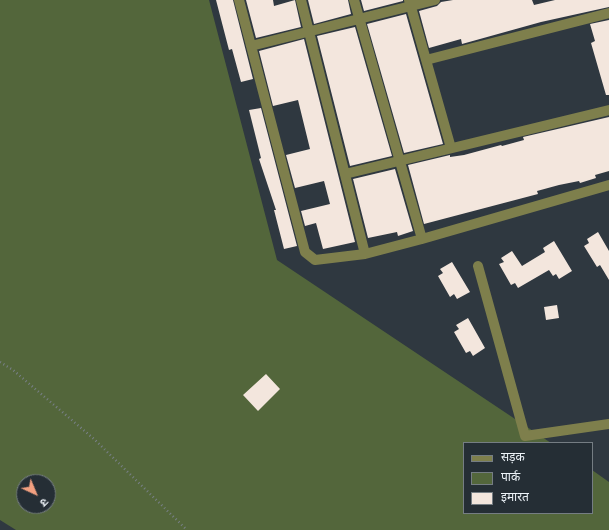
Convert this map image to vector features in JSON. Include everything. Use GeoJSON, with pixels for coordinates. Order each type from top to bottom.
{"type":"FeatureCollection","features":[{"type":"Feature","properties":{"kind":"street"},"geometry":{"type":"LineString","coordinates":[[239,0],[305,252],[315,260],[365,254],[609,185]]}},
{"type":"Feature","properties":{"kind":"street"},"geometry":{"type":"LineString","coordinates":[[301,0],[310,30],[365,254]]}},
{"type":"Feature","properties":{"kind":"street"},"geometry":{"type":"LineString","coordinates":[[354,0],[422,239]]}},
{"type":"Feature","properties":{"kind":"street"},"geometry":{"type":"LineString","coordinates":[[251,46],[310,30],[359,19],[410,4],[435,0]]}},
{"type":"Feature","properties":{"kind":"street"},"geometry":{"type":"LineString","coordinates":[[410,4],[451,148]]}},
{"type":"Feature","properties":{"kind":"street"},"geometry":{"type":"LineString","coordinates":[[426,60],[609,13]]}},
{"type":"Feature","properties":{"kind":"street"},"geometry":{"type":"LineString","coordinates":[[345,174],[609,110]]}},
{"type":"Feature","properties":{"kind":"street"},"geometry":{"type":"LineString","coordinates":[[478,266],[526,436],[609,424]]}},
{"type":"Feature","properties":{"kind":"path"},"geometry":{"type":"LineString","coordinates":[[0,362],[13,370],[94,439],[187,530]]}},
{"type":"Feature","properties":{"kind":"green space"},"geometry":{"type":"Polygon","coordinates":[[[0,0],[209,0],[277,260],[550,442],[463,442],[463,514],[593,514],[593,471],[609,482],[609,530],[16,530],[0,520],[0,0]]]}},
{"type":"Feature","properties":{"kind":"building"},"geometry":{"type":"Polygon","coordinates":[[[216,0],[233,0],[253,79],[241,82],[232,49],[229,50],[216,0]]]}},
{"type":"Feature","properties":{"kind":"building"},"geometry":{"type":"Polygon","coordinates":[[[246,0],[273,0],[274,6],[295,0],[301,27],[256,38],[246,0]]]}},
{"type":"Feature","properties":{"kind":"building"},"geometry":{"type":"Polygon","coordinates":[[[308,0],[348,0],[351,14],[314,24],[308,0]]]}},
{"type":"Feature","properties":{"kind":"building"},"geometry":{"type":"Polygon","coordinates":[[[361,0],[403,0],[403,1],[364,11],[361,0]]]}},
{"type":"Feature","properties":{"kind":"building"},"geometry":{"type":"Polygon","coordinates":[[[453,0],[532,0],[534,5],[555,0],[609,0],[609,7],[541,22],[462,44],[461,39],[429,48],[419,11],[437,6],[441,2],[453,0]]]}},
{"type":"Feature","properties":{"kind":"building"},"geometry":{"type":"Polygon","coordinates":[[[406,14],[443,144],[404,153],[367,24],[406,14]]]}},
{"type":"Feature","properties":{"kind":"building"},"geometry":{"type":"Polygon","coordinates":[[[609,20],[609,95],[606,95],[591,43],[595,41],[590,24],[609,20]]]}},
{"type":"Feature","properties":{"kind":"building"},"geometry":{"type":"Polygon","coordinates":[[[355,27],[392,156],[350,166],[317,36],[355,27]]]}},
{"type":"Feature","properties":{"kind":"building"},"geometry":{"type":"Polygon","coordinates":[[[304,39],[355,242],[323,249],[316,223],[305,226],[301,211],[330,204],[324,181],[295,188],[286,155],[310,149],[298,100],[273,106],[259,51],[304,39]]]}},
{"type":"Feature","properties":{"kind":"building"},"geometry":{"type":"Polygon","coordinates":[[[261,108],[297,246],[284,249],[274,210],[276,210],[259,159],[261,158],[249,110],[261,108]]]}},
{"type":"Feature","properties":{"kind":"building"},"geometry":{"type":"Polygon","coordinates":[[[609,117],[609,171],[595,175],[596,178],[580,183],[579,181],[559,185],[537,191],[538,194],[424,224],[408,165],[450,155],[450,157],[464,155],[501,145],[502,146],[524,140],[523,137],[609,117]]]}},
{"type":"Feature","properties":{"kind":"building"},"geometry":{"type":"Polygon","coordinates":[[[395,169],[413,231],[398,236],[397,232],[368,238],[353,179],[395,169]]]}},
{"type":"Feature","properties":{"kind":"building"},"geometry":{"type":"Polygon","coordinates":[[[598,232],[609,251],[609,280],[600,265],[597,267],[584,246],[589,243],[587,239],[598,232]]]}},
{"type":"Feature","properties":{"kind":"building"},"geometry":{"type":"Polygon","coordinates":[[[554,241],[572,271],[559,279],[556,274],[553,276],[549,270],[518,288],[515,283],[511,285],[499,264],[504,262],[501,258],[512,251],[522,266],[545,252],[543,248],[554,241]]]}},
{"type":"Feature","properties":{"kind":"building"},"geometry":{"type":"Polygon","coordinates":[[[452,262],[470,292],[457,299],[454,294],[450,297],[438,276],[443,273],[440,269],[452,262]]]}},
{"type":"Feature","properties":{"kind":"building"},"geometry":{"type":"Polygon","coordinates":[[[557,305],[559,318],[546,320],[544,307],[557,305]]]}},
{"type":"Feature","properties":{"kind":"building"},"geometry":{"type":"Polygon","coordinates":[[[468,318],[485,348],[473,356],[470,351],[466,353],[454,332],[459,329],[456,325],[468,318]]]}},
{"type":"Feature","properties":{"kind":"building"},"geometry":{"type":"Polygon","coordinates":[[[266,374],[280,389],[258,411],[243,395],[266,374]]]}}]}
